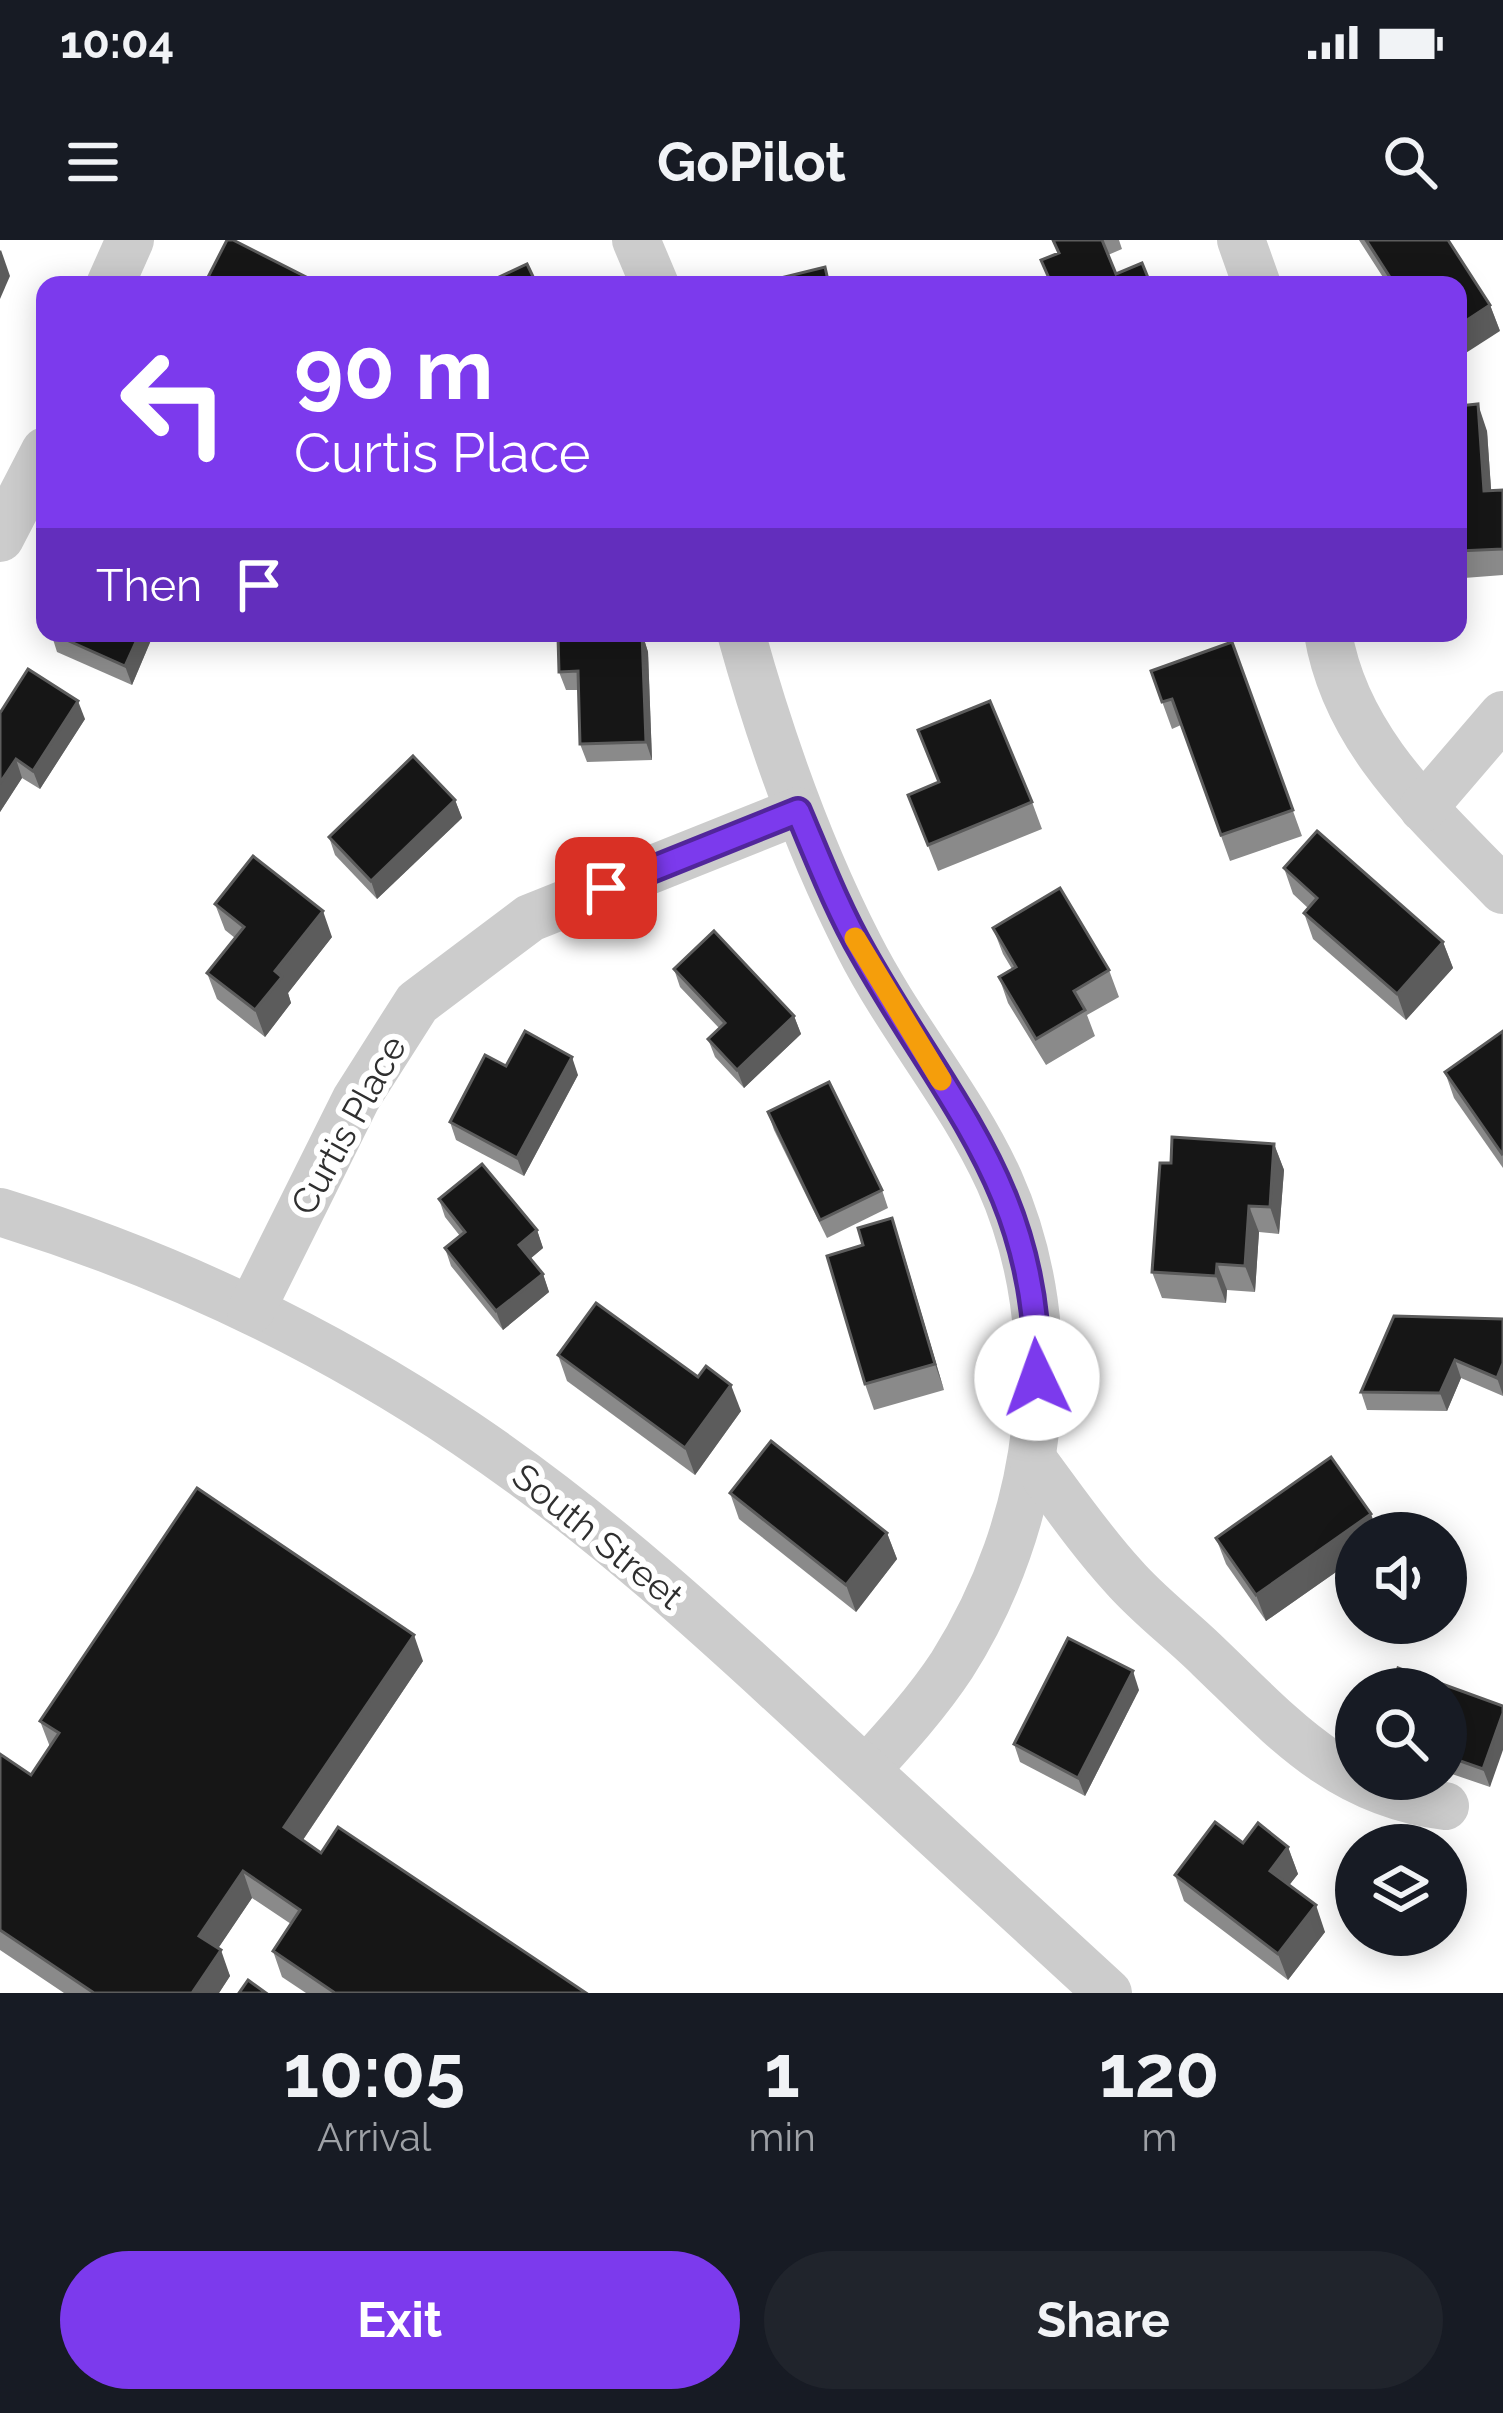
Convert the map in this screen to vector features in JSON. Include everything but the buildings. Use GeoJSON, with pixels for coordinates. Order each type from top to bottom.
{"type":"FeatureCollection","features":[{"type":"Feature","properties":{"kind":"street"},"geometry":{"type":"LineString","coordinates":[[114,276],[130,240]]}},
{"type":"Feature","properties":{"kind":"street"},"geometry":{"type":"LineString","coordinates":[[636,240],[652,276]]}},
{"type":"Feature","properties":{"kind":"street"},"geometry":{"type":"LineString","coordinates":[[1241,240],[1254,276]]}},
{"type":"Feature","properties":{"kind":"street"},"geometry":{"type":"LineString","coordinates":[[0,538],[36,468]]}},
{"type":"Feature","properties":{"kind":"street"},"geometry":{"type":"LineString","coordinates":[[744,642],[798,811],[860,949],[978,1137],[1014,1216],[1032,1294],[1038,1354],[1033,1460],[1018,1522],[980,1615],[940,1682],[866,1770]]}},
{"type":"Feature","properties":{"kind":"street"},"geometry":{"type":"LineString","coordinates":[[1330,642],[1340,685],[1399,782],[1503,890]]}},
{"type":"Feature","properties":{"kind":"street"},"geometry":{"type":"LineString","coordinates":[[1423,808],[1503,715]]}},
{"type":"Feature","properties":{"kind":"street","name":"Curtis Place"},"geometry":{"type":"LineString","coordinates":[[251,1310],[356,1099],[417,1003],[530,918],[798,811]]}},
{"type":"Feature","properties":{"kind":"street","name":"South Street"},"geometry":{"type":"LineString","coordinates":[[0,1212],[124,1254],[251,1310],[395,1388],[530,1479],[662,1585],[1108,1993]]}},
{"type":"Feature","properties":{"kind":"street"},"geometry":{"type":"LineString","coordinates":[[1033,1460],[1125,1579],[1290,1736],[1366,1786],[1414,1802],[1445,1805]]}},
{"type":"Feature","properties":{"kind":"slow traffic"},"geometry":{"type":"LineString","coordinates":[[855,938],[941,1080]]}},
{"type":"Feature","properties":{"kind":"route"},"geometry":{"type":"LineString","coordinates":[[606,888],[798,811],[860,949],[978,1137],[999,1180],[1024,1251],[1037,1378]]}}]}
